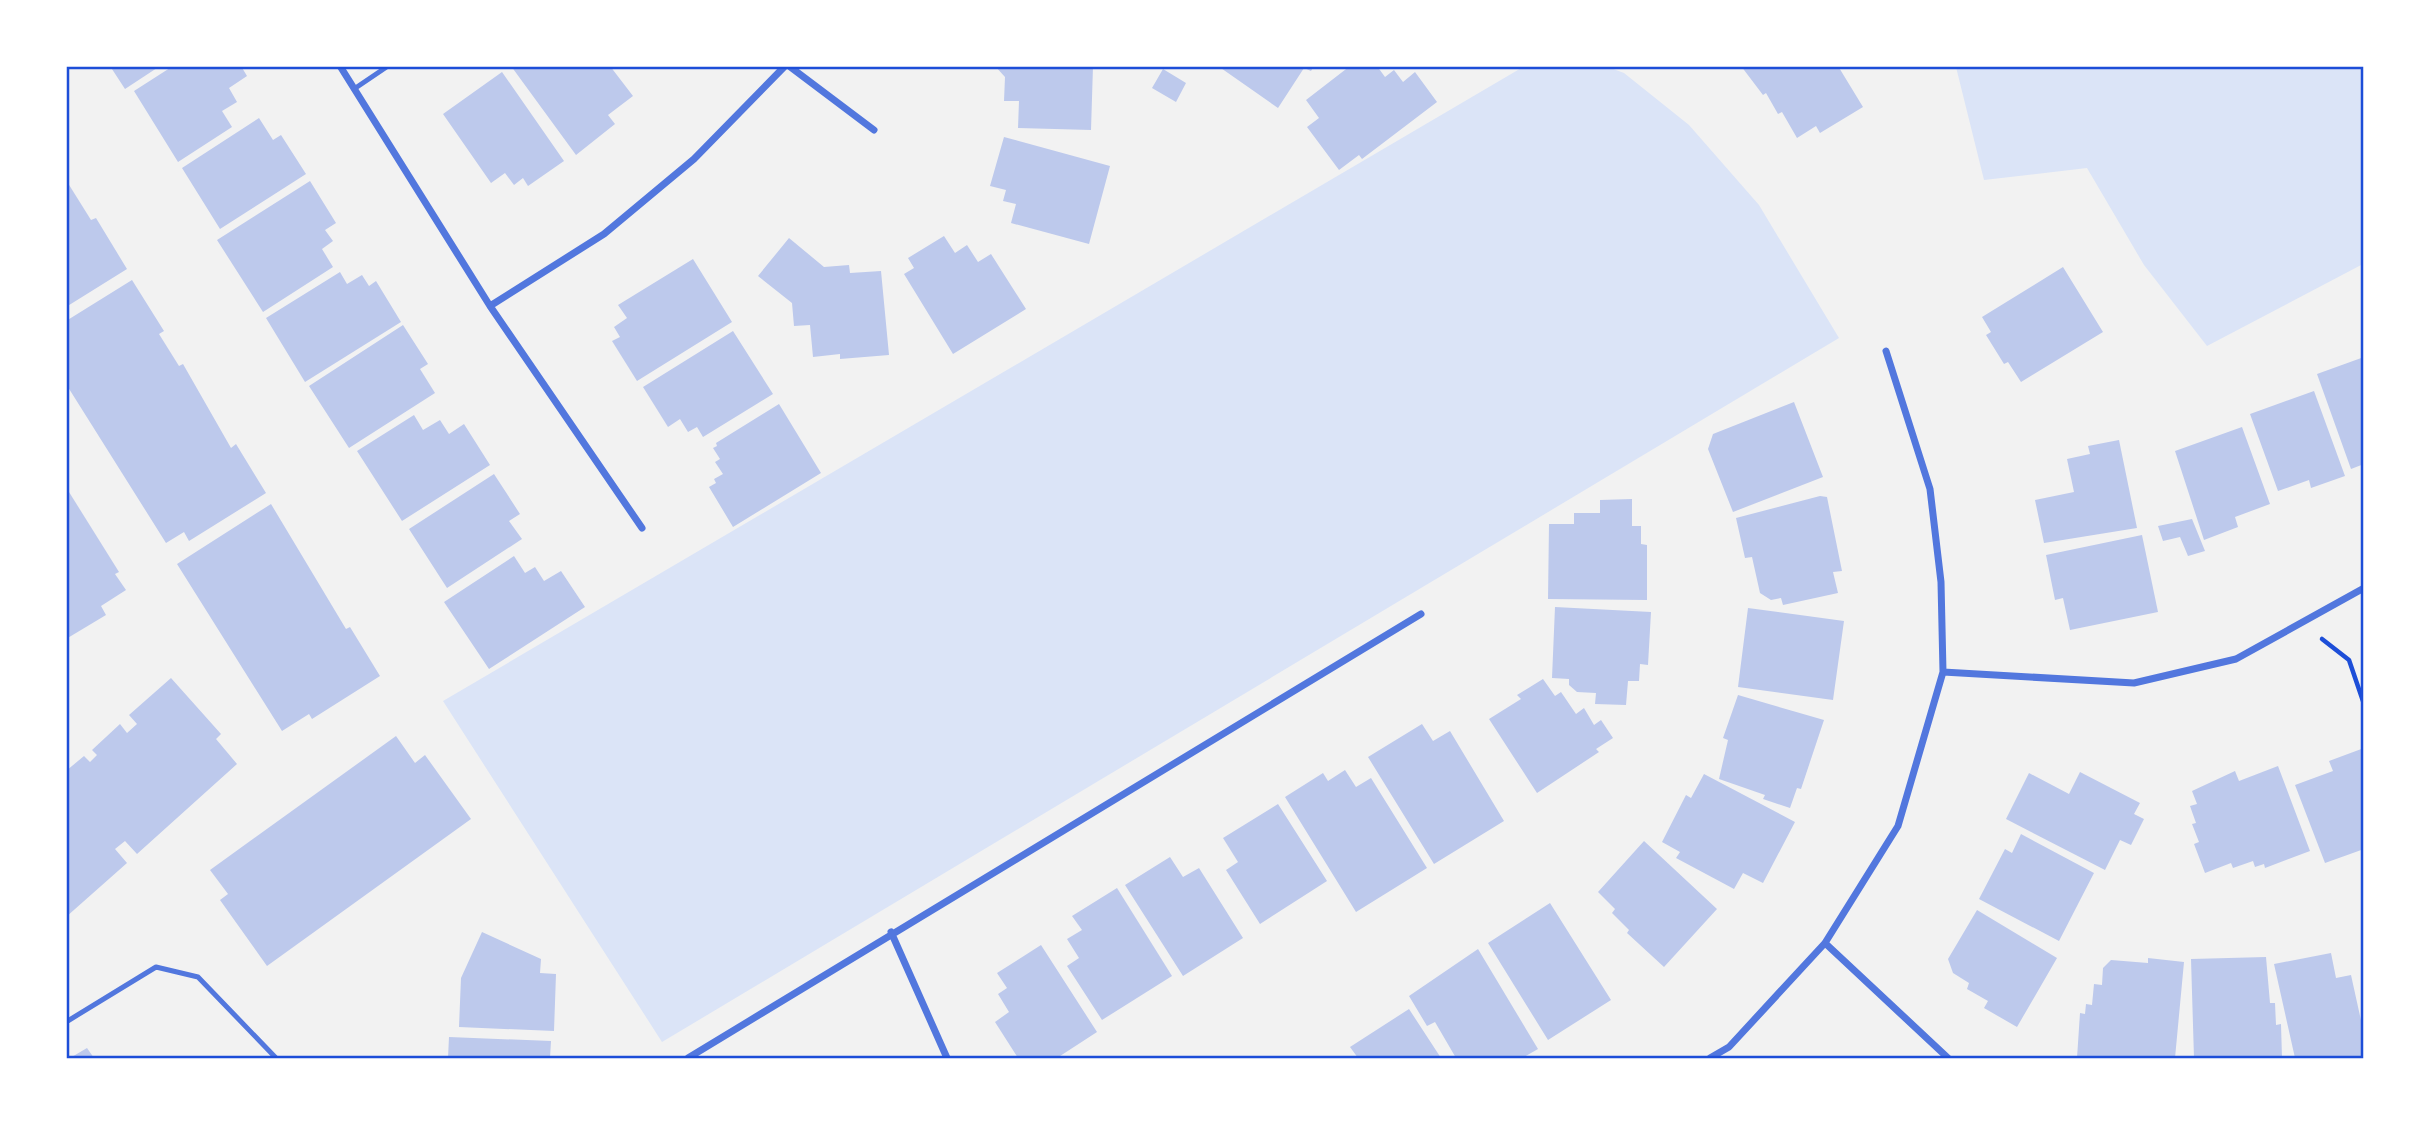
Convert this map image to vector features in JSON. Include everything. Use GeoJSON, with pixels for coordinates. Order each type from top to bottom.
{"type":"FeatureCollection","features":[{"type":"Feature","properties":{"kind":"street"},"geometry":{"type":"LineString","coordinates":[[340,66],[491,306],[642,528]]}},
{"type":"Feature","properties":{"kind":"street"},"geometry":{"type":"LineString","coordinates":[[491,306],[614,226],[694,159],[787,66],[874,130]]}},
{"type":"Feature","properties":{"kind":"street"},"geometry":{"type":"LineString","coordinates":[[1710,1059],[1729,1047],[1825,943],[1898,826],[1943,672],[1941,582],[1930,489],[1886,351]]}},
{"type":"Feature","properties":{"kind":"street"},"geometry":{"type":"LineString","coordinates":[[1943,672],[2134,683],[2236,659],[2364,588]]}},
{"type":"Feature","properties":{"kind":"street"},"geometry":{"type":"LineString","coordinates":[[688,1059],[891,932],[1421,614]]}},
{"type":"Feature","properties":{"kind":"street"},"geometry":{"type":"LineString","coordinates":[[891,932],[947,1059]]}},
{"type":"Feature","properties":{"kind":"street"},"geometry":{"type":"LineString","coordinates":[[1825,943],[1948,1059]]}},
{"type":"Feature","properties":{"kind":"lane"},"geometry":{"type":"LineString","coordinates":[[354,89],[388,66]]}},
{"type":"Feature","properties":{"kind":"lane"},"geometry":{"type":"LineString","coordinates":[[66,1022],[156,967],[198,977],[276,1059]]}},
{"type":"Feature","properties":{"kind":"path"},"geometry":{"type":"LineString","coordinates":[[2302,624],[2348,660],[2364,704]]}},
{"type":"Feature","properties":{"kind":"shaded area"},"geometry":{"type":"Polygon","coordinates":[[[1523,67],[1608,67],[1624,73],[1689,125],[1759,205],[1839,338],[662,1042],[443,701],[1523,67]]]}},
{"type":"Feature","properties":{"kind":"shaded area"},"geometry":{"type":"Polygon","coordinates":[[[1956,67],[2363,67],[2363,264],[2207,346],[2144,265],[2087,168],[1984,180],[1956,67]]]}},
{"type":"Feature","properties":{"kind":"building"},"geometry":{"type":"Polygon","coordinates":[[[110,66],[160,66],[125,89],[110,66]]]}},
{"type":"Feature","properties":{"kind":"building"},"geometry":{"type":"Polygon","coordinates":[[[173,66],[241,66],[247,76],[229,88],[237,102],[222,111],[232,127],[178,162],[134,91],[173,66]]]}},
{"type":"Feature","properties":{"kind":"building"},"geometry":{"type":"Polygon","coordinates":[[[511,66],[610,66],[633,96],[608,115],[615,124],[576,155],[511,66]]]}},
{"type":"Feature","properties":{"kind":"building"},"geometry":{"type":"Polygon","coordinates":[[[995,66],[1093,66],[1091,130],[1018,128],[1019,101],[1004,101],[1005,77],[995,66]]]}},
{"type":"Feature","properties":{"kind":"building"},"geometry":{"type":"Polygon","coordinates":[[[1218,66],[1314,66],[1311,71],[1304,68],[1278,108],[1218,66]]]}},
{"type":"Feature","properties":{"kind":"building"},"geometry":{"type":"Polygon","coordinates":[[[1350,66],[1377,66],[1385,77],[1394,70],[1403,82],[1415,72],[1437,102],[1362,159],[1359,155],[1339,170],[1307,127],[1319,118],[1306,100],[1350,66]]]}},
{"type":"Feature","properties":{"kind":"building"},"geometry":{"type":"Polygon","coordinates":[[[1741,66],[1838,66],[1863,107],[1820,133],[1816,126],[1797,138],[1782,112],[1778,114],[1766,93],[1763,95],[1741,66]]]}},
{"type":"Feature","properties":{"kind":"building"},"geometry":{"type":"Polygon","coordinates":[[[1163,69],[1186,83],[1176,102],[1152,88],[1163,69]]]}},
{"type":"Feature","properties":{"kind":"building"},"geometry":{"type":"Polygon","coordinates":[[[502,72],[564,161],[528,186],[523,178],[514,185],[505,173],[491,183],[443,114],[502,72]]]}},
{"type":"Feature","properties":{"kind":"building"},"geometry":{"type":"Polygon","coordinates":[[[259,118],[273,140],[281,135],[306,174],[220,229],[182,168],[259,118]]]}},
{"type":"Feature","properties":{"kind":"building"},"geometry":{"type":"Polygon","coordinates":[[[1004,137],[1110,166],[1089,244],[1011,223],[1016,204],[1003,201],[1006,190],[990,186],[1004,137]]]}},
{"type":"Feature","properties":{"kind":"building"},"geometry":{"type":"Polygon","coordinates":[[[66,180],[91,220],[96,218],[127,269],[66,307],[66,180]]]}},
{"type":"Feature","properties":{"kind":"building"},"geometry":{"type":"Polygon","coordinates":[[[310,181],[336,223],[325,230],[333,241],[322,249],[333,267],[263,312],[217,240],[310,181]]]}},
{"type":"Feature","properties":{"kind":"building"},"geometry":{"type":"Polygon","coordinates":[[[944,236],[955,253],[967,245],[978,262],[991,254],[1026,309],[953,354],[904,274],[914,268],[908,258],[944,236]]]}},
{"type":"Feature","properties":{"kind":"building"},"geometry":{"type":"Polygon","coordinates":[[[789,238],[824,267],[849,265],[850,273],[881,271],[889,355],[840,359],[840,354],[813,357],[810,325],[794,326],[792,303],[758,276],[789,238]]]}},
{"type":"Feature","properties":{"kind":"building"},"geometry":{"type":"Polygon","coordinates":[[[693,259],[732,322],[637,381],[612,341],[620,337],[614,327],[627,318],[618,305],[693,259]]]}},
{"type":"Feature","properties":{"kind":"building"},"geometry":{"type":"Polygon","coordinates":[[[2063,267],[2103,332],[2021,382],[2008,362],[2004,364],[1986,335],[1991,332],[1982,317],[2063,267]]]}},
{"type":"Feature","properties":{"kind":"building"},"geometry":{"type":"Polygon","coordinates":[[[340,272],[347,284],[362,275],[369,286],[376,281],[401,322],[305,382],[266,318],[340,272]]]}},
{"type":"Feature","properties":{"kind":"building"},"geometry":{"type":"Polygon","coordinates":[[[132,280],[164,331],[159,334],[179,366],[183,364],[231,448],[236,444],[266,493],[189,541],[184,532],[166,543],[66,384],[66,321],[132,280]]]}},
{"type":"Feature","properties":{"kind":"building"},"geometry":{"type":"Polygon","coordinates":[[[403,325],[428,364],[420,369],[435,393],[349,448],[309,386],[403,325]]]}},
{"type":"Feature","properties":{"kind":"building"},"geometry":{"type":"Polygon","coordinates":[[[733,331],[773,394],[703,437],[697,427],[688,432],[680,419],[668,427],[643,387],[733,331]]]}},
{"type":"Feature","properties":{"kind":"building"},"geometry":{"type":"Polygon","coordinates":[[[2364,357],[2364,464],[2351,469],[2317,374],[2364,357]]]}},
{"type":"Feature","properties":{"kind":"building"},"geometry":{"type":"Polygon","coordinates":[[[2314,391],[2345,476],[2311,488],[2309,480],[2278,491],[2250,414],[2314,391]]]}},
{"type":"Feature","properties":{"kind":"building"},"geometry":{"type":"Polygon","coordinates":[[[1794,402],[1823,477],[1733,512],[1708,449],[1713,434],[1794,402]]]}},
{"type":"Feature","properties":{"kind":"building"},"geometry":{"type":"Polygon","coordinates":[[[779,404],[821,473],[733,527],[709,487],[716,483],[714,479],[723,474],[715,462],[720,459],[713,448],[717,446],[716,443],[779,404]]]}},
{"type":"Feature","properties":{"kind":"building"},"geometry":{"type":"Polygon","coordinates":[[[414,415],[423,430],[440,420],[449,434],[464,424],[490,465],[402,521],[357,451],[414,415]]]}},
{"type":"Feature","properties":{"kind":"building"},"geometry":{"type":"Polygon","coordinates":[[[2242,427],[2270,504],[2235,517],[2238,527],[2204,540],[2175,451],[2242,427]]]}},
{"type":"Feature","properties":{"kind":"building"},"geometry":{"type":"Polygon","coordinates":[[[2119,440],[2137,528],[2044,543],[2035,500],[2074,492],[2067,459],[2090,454],[2088,446],[2119,440]]]}},
{"type":"Feature","properties":{"kind":"building"},"geometry":{"type":"Polygon","coordinates":[[[494,474],[520,514],[509,521],[522,539],[447,588],[409,529],[494,474]]]}},
{"type":"Feature","properties":{"kind":"building"},"geometry":{"type":"Polygon","coordinates":[[[69,492],[119,572],[115,574],[126,590],[101,606],[106,615],[66,639],[66,494],[69,492]]]}},
{"type":"Feature","properties":{"kind":"building"},"geometry":{"type":"Polygon","coordinates":[[[1820,496],[1827,497],[1842,571],[1833,572],[1838,593],[1783,605],[1781,598],[1771,600],[1760,593],[1752,557],[1745,558],[1736,518],[1820,496]]]}},
{"type":"Feature","properties":{"kind":"building"},"geometry":{"type":"Polygon","coordinates":[[[1632,499],[1632,526],[1641,526],[1641,544],[1647,545],[1647,600],[1548,599],[1549,524],[1574,524],[1574,513],[1600,513],[1600,500],[1632,499]]]}},
{"type":"Feature","properties":{"kind":"building"},"geometry":{"type":"Polygon","coordinates":[[[271,504],[346,629],[350,627],[380,676],[312,719],[309,714],[282,731],[177,564],[271,504]]]}},
{"type":"Feature","properties":{"kind":"building"},"geometry":{"type":"Polygon","coordinates":[[[2192,519],[2205,551],[2188,556],[2180,537],[2163,541],[2158,526],[2192,519]]]}},
{"type":"Feature","properties":{"kind":"building"},"geometry":{"type":"Polygon","coordinates":[[[2142,535],[2158,612],[2070,630],[2063,598],[2055,600],[2046,555],[2142,535]]]}},
{"type":"Feature","properties":{"kind":"building"},"geometry":{"type":"Polygon","coordinates":[[[514,556],[525,573],[535,567],[544,581],[561,571],[585,607],[489,669],[444,602],[514,556]]]}},
{"type":"Feature","properties":{"kind":"building"},"geometry":{"type":"Polygon","coordinates":[[[1555,607],[1651,612],[1648,665],[1640,664],[1639,681],[1628,681],[1626,705],[1595,704],[1596,693],[1577,692],[1569,685],[1569,679],[1552,678],[1555,607]]]}},
{"type":"Feature","properties":{"kind":"building"},"geometry":{"type":"Polygon","coordinates":[[[1748,608],[1844,621],[1833,700],[1738,687],[1748,608]]]}},
{"type":"Feature","properties":{"kind":"building"},"geometry":{"type":"Polygon","coordinates":[[[171,678],[221,734],[216,739],[237,764],[137,854],[125,841],[115,849],[127,863],[66,917],[66,771],[84,756],[90,762],[97,755],[92,750],[120,724],[127,733],[137,724],[129,715],[171,678]]]}},
{"type":"Feature","properties":{"kind":"building"},"geometry":{"type":"Polygon","coordinates":[[[1543,679],[1555,696],[1561,692],[1576,714],[1584,708],[1594,725],[1601,720],[1613,738],[1596,749],[1599,752],[1537,793],[1489,719],[1521,699],[1517,695],[1543,679]]]}},
{"type":"Feature","properties":{"kind":"building"},"geometry":{"type":"Polygon","coordinates":[[[1738,695],[1824,720],[1801,789],[1797,788],[1790,808],[1763,799],[1765,795],[1719,779],[1728,740],[1723,738],[1738,695]]]}},
{"type":"Feature","properties":{"kind":"building"},"geometry":{"type":"Polygon","coordinates":[[[1422,724],[1433,741],[1450,731],[1504,821],[1434,864],[1368,757],[1422,724]]]}},
{"type":"Feature","properties":{"kind":"building"},"geometry":{"type":"Polygon","coordinates":[[[396,736],[415,763],[425,755],[471,819],[267,966],[220,900],[228,894],[210,870],[396,736]]]}},
{"type":"Feature","properties":{"kind":"building"},"geometry":{"type":"Polygon","coordinates":[[[2364,748],[2364,849],[2325,863],[2295,785],[2333,771],[2329,761],[2364,748]]]}},
{"type":"Feature","properties":{"kind":"building"},"geometry":{"type":"Polygon","coordinates":[[[2278,766],[2310,851],[2265,868],[2264,864],[2255,867],[2253,861],[2233,868],[2231,863],[2205,873],[2194,844],[2199,842],[2192,824],[2196,823],[2190,806],[2197,804],[2192,791],[2235,771],[2239,781],[2278,766]]]}},
{"type":"Feature","properties":{"kind":"building"},"geometry":{"type":"Polygon","coordinates":[[[1345,770],[1356,787],[1371,778],[1427,868],[1356,912],[1285,797],[1323,773],[1328,781],[1345,770]]]}},
{"type":"Feature","properties":{"kind":"building"},"geometry":{"type":"Polygon","coordinates":[[[2080,772],[2140,803],[2134,814],[2144,819],[2131,845],[2120,840],[2105,870],[2006,819],[2029,773],[2069,794],[2080,772]]]}},
{"type":"Feature","properties":{"kind":"building"},"geometry":{"type":"Polygon","coordinates":[[[1704,774],[1795,822],[1763,883],[1743,873],[1734,889],[1676,858],[1680,852],[1662,842],[1686,795],[1691,798],[1704,774]]]}},
{"type":"Feature","properties":{"kind":"building"},"geometry":{"type":"Polygon","coordinates":[[[1278,804],[1327,881],[1260,924],[1226,870],[1238,862],[1223,838],[1278,804]]]}},
{"type":"Feature","properties":{"kind":"building"},"geometry":{"type":"Polygon","coordinates":[[[2021,834],[2094,873],[2059,941],[1979,899],[2005,849],[2012,853],[2021,834]]]}},
{"type":"Feature","properties":{"kind":"building"},"geometry":{"type":"Polygon","coordinates":[[[1644,841],[1717,909],[1664,967],[1627,933],[1629,930],[1612,913],[1615,909],[1598,892],[1644,841]]]}},
{"type":"Feature","properties":{"kind":"building"},"geometry":{"type":"Polygon","coordinates":[[[1170,857],[1183,877],[1199,868],[1243,938],[1183,976],[1125,885],[1170,857]]]}},
{"type":"Feature","properties":{"kind":"building"},"geometry":{"type":"Polygon","coordinates":[[[1117,888],[1172,976],[1102,1020],[1067,966],[1079,958],[1067,939],[1082,930],[1072,916],[1117,888]]]}},
{"type":"Feature","properties":{"kind":"building"},"geometry":{"type":"Polygon","coordinates":[[[1550,903],[1611,1000],[1548,1040],[1488,943],[1550,903]]]}},
{"type":"Feature","properties":{"kind":"building"},"geometry":{"type":"Polygon","coordinates":[[[1977,910],[2057,958],[2017,1027],[1984,1008],[1988,1001],[1967,989],[1969,983],[1953,973],[1948,959],[1977,910]]]}},
{"type":"Feature","properties":{"kind":"building"},"geometry":{"type":"Polygon","coordinates":[[[482,932],[541,959],[540,973],[556,974],[554,1031],[459,1027],[461,978],[482,932]]]}},
{"type":"Feature","properties":{"kind":"building"},"geometry":{"type":"Polygon","coordinates":[[[1041,945],[1097,1032],[1057,1058],[1018,1058],[995,1022],[1009,1012],[998,994],[1007,988],[997,973],[1041,945]]]}},
{"type":"Feature","properties":{"kind":"building"},"geometry":{"type":"Polygon","coordinates":[[[1478,949],[1538,1049],[1522,1058],[1456,1058],[1435,1022],[1427,1026],[1409,996],[1478,949]]]}},
{"type":"Feature","properties":{"kind":"building"},"geometry":{"type":"Polygon","coordinates":[[[2331,953],[2336,978],[2351,975],[2364,1034],[2364,1056],[2295,1058],[2274,964],[2331,953]]]}},
{"type":"Feature","properties":{"kind":"building"},"geometry":{"type":"Polygon","coordinates":[[[2266,957],[2270,1003],[2275,1003],[2276,1025],[2281,1024],[2282,1058],[2194,1058],[2191,959],[2266,957]]]}},
{"type":"Feature","properties":{"kind":"building"},"geometry":{"type":"Polygon","coordinates":[[[2148,958],[2184,962],[2175,1058],[2077,1058],[2080,1013],[2085,1014],[2086,1004],[2092,1005],[2094,984],[2102,985],[2103,968],[2111,960],[2148,963],[2148,958]]]}},
{"type":"Feature","properties":{"kind":"building"},"geometry":{"type":"Polygon","coordinates":[[[1409,1009],[1441,1058],[1358,1058],[1350,1047],[1409,1009]]]}},
{"type":"Feature","properties":{"kind":"building"},"geometry":{"type":"Polygon","coordinates":[[[449,1037],[551,1041],[550,1058],[448,1058],[449,1037]]]}},
{"type":"Feature","properties":{"kind":"building"},"geometry":{"type":"Polygon","coordinates":[[[87,1048],[94,1058],[70,1058],[87,1048]]]}}]}
